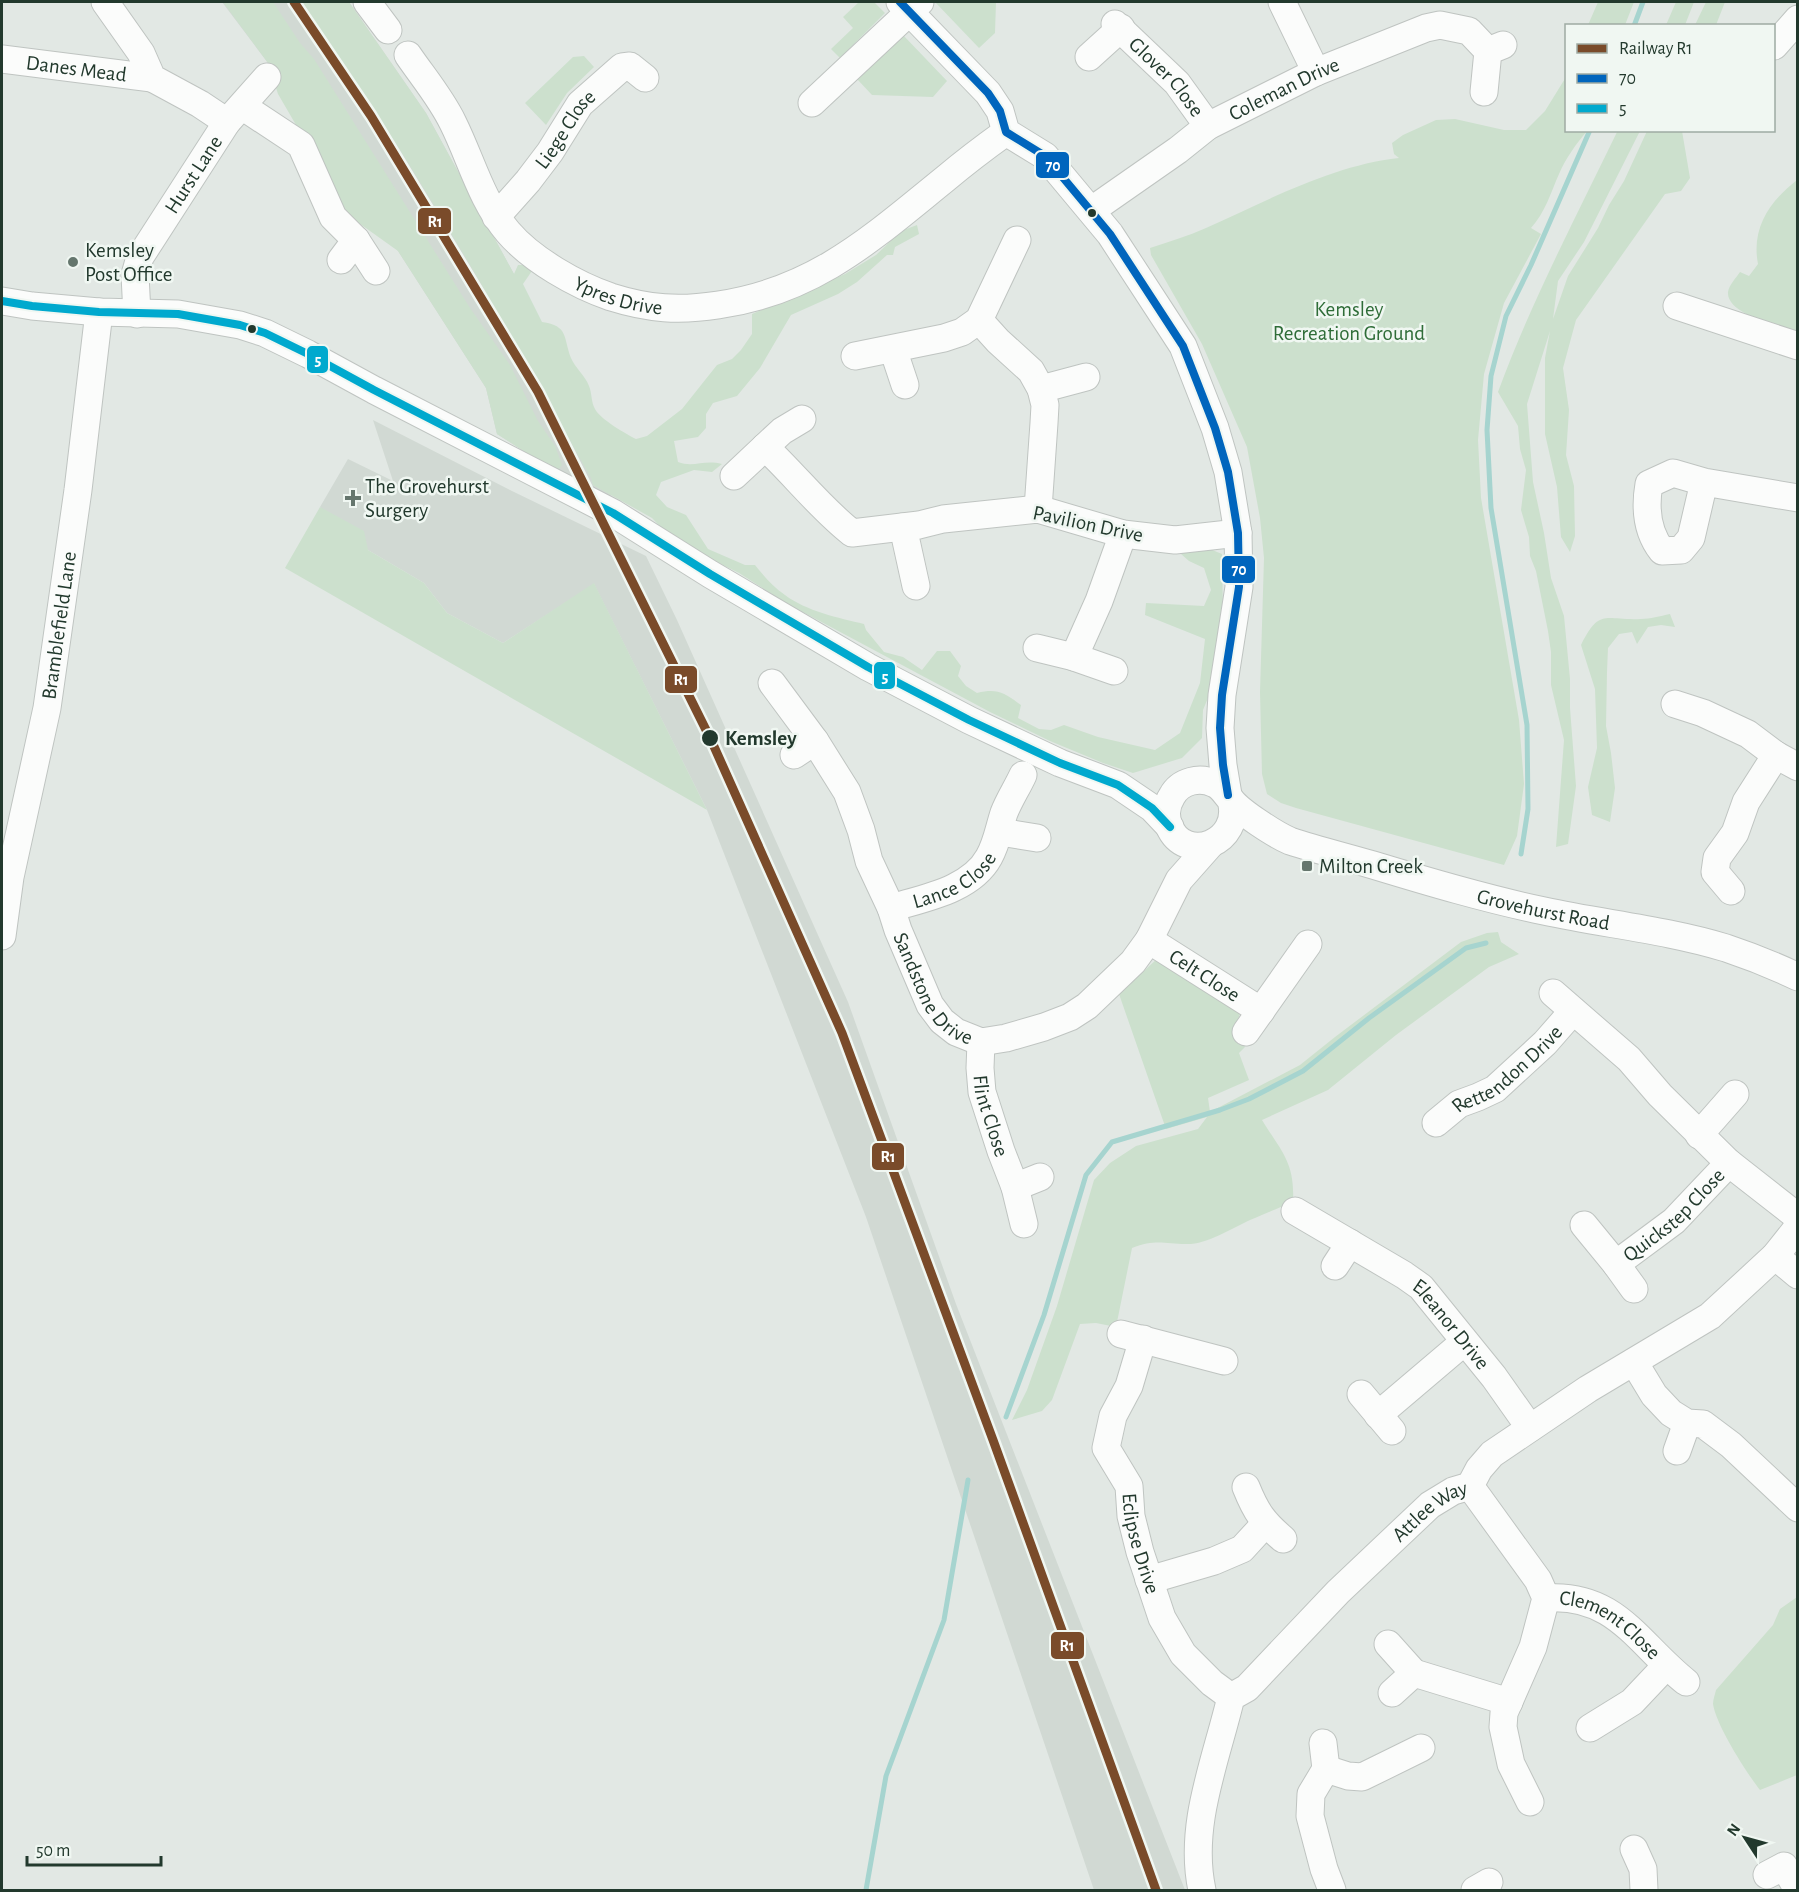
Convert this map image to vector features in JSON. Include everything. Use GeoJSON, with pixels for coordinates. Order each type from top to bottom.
{"type":"FeatureCollection","features":[{"type":"Feature","properties":{"kind":"street"},"geometry":{"type":"LineString","coordinates":[[105,2],[141,53],[152,78],[200,104],[234,114],[301,145],[348,250],[376,271]]}},
{"type":"Feature","properties":{"kind":"street"},"geometry":{"type":"LineString","coordinates":[[368,2],[388,30]]}},
{"type":"Feature","properties":{"kind":"street"},"geometry":{"type":"LineString","coordinates":[[1282,2],[1316,72]]}},
{"type":"Feature","properties":{"kind":"street"},"geometry":{"type":"LineString","coordinates":[[2,301],[99,312],[178,314],[240,325],[265,333],[613,513],[710,574],[888,678],[979,725],[1060,763],[1118,785],[1152,808],[1186,844],[1201,847],[1214,843],[1230,829],[1232,822],[1233,808],[1223,765],[1220,728],[1222,695],[1239,587],[1238,533],[1228,472],[1215,428],[1183,346],[1133,267],[1092,210],[1045,156],[1006,132],[1000,111],[988,93],[910,5],[812,103]]}},
{"type":"Feature","properties":{"kind":"street"},"geometry":{"type":"LineString","coordinates":[[1775,44],[1797,19]]}},
{"type":"Feature","properties":{"kind":"street","name":"Coleman Drive"},"geometry":{"type":"LineString","coordinates":[[1092,210],[1208,126],[1316,72],[1426,28],[1440,25],[1469,32],[1496,48],[1484,92]]}},
{"type":"Feature","properties":{"kind":"street","name":"Glover Close"},"geometry":{"type":"LineString","coordinates":[[1089,57],[1118,26],[1176,83],[1208,126]]}},
{"type":"Feature","properties":{"kind":"street","name":"Ypres Drive"},"geometry":{"type":"LineString","coordinates":[[408,55],[434,91],[453,123],[470,166],[496,217],[509,234],[572,280],[607,296],[649,308],[699,308],[743,302],[782,290],[816,274],[861,246],[1006,132]]}},
{"type":"Feature","properties":{"kind":"street","name":"Danes Mead"},"geometry":{"type":"LineString","coordinates":[[2,59],[152,78]]}},
{"type":"Feature","properties":{"kind":"street","name":"Liege Close"},"geometry":{"type":"LineString","coordinates":[[496,217],[550,152],[585,98],[622,67],[630,66],[645,78]]}},
{"type":"Feature","properties":{"kind":"street","name":"Hurst Lane"},"geometry":{"type":"LineString","coordinates":[[137,314],[135,275],[140,257],[234,114],[267,77]]}},
{"type":"Feature","properties":{"kind":"street"},"geometry":{"type":"LineString","coordinates":[[855,356],[944,338],[962,332],[979,320],[1017,240]]}},
{"type":"Feature","properties":{"kind":"street"},"geometry":{"type":"LineString","coordinates":[[1677,306],[1797,346]]}},
{"type":"Feature","properties":{"kind":"street","name":"Bramblefield Lane"},"geometry":{"type":"LineString","coordinates":[[2,936],[10,878],[47,708],[80,479],[99,312]]}},
{"type":"Feature","properties":{"kind":"street"},"geometry":{"type":"LineString","coordinates":[[979,320],[1031,371],[1041,389],[1045,414],[1038,509]]}},
{"type":"Feature","properties":{"kind":"street"},"geometry":{"type":"LineString","coordinates":[[893,349],[905,385]]}},
{"type":"Feature","properties":{"kind":"street"},"geometry":{"type":"LineString","coordinates":[[1041,389],[1086,377]]}},
{"type":"Feature","properties":{"kind":"street"},"geometry":{"type":"LineString","coordinates":[[734,476],[782,431],[802,419]]}},
{"type":"Feature","properties":{"kind":"street","name":"Pavilion Drive"},"geometry":{"type":"LineString","coordinates":[[765,447],[786,466],[833,518],[852,533],[903,528],[943,519],[1038,509],[1123,534],[1175,540],[1238,533]]}},
{"type":"Feature","properties":{"kind":"street"},"geometry":{"type":"LineString","coordinates":[[1704,482],[1797,498]]}},
{"type":"Feature","properties":{"kind":"street"},"geometry":{"type":"LineString","coordinates":[[903,528],[916,586]]}},
{"type":"Feature","properties":{"kind":"street"},"geometry":{"type":"LineString","coordinates":[[1074,657],[1099,601],[1123,534]]}},
{"type":"Feature","properties":{"kind":"street"},"geometry":{"type":"LineString","coordinates":[[1037,648],[1074,657],[1114,671]]}},
{"type":"Feature","properties":{"kind":"street","name":"Sandstone Drive"},"geometry":{"type":"LineString","coordinates":[[772,683],[804,748],[847,792],[869,861],[891,908],[930,1005],[942,1021],[956,1032],[981,1042],[1044,1027],[1070,1017],[1087,1006],[1133,962],[1149,940],[1179,880],[1214,843]]}},
{"type":"Feature","properties":{"kind":"street"},"geometry":{"type":"LineString","coordinates":[[1675,704],[1703,713],[1748,734],[1786,761],[1746,802],[1735,832],[1718,858],[1715,872],[1731,891]]}},
{"type":"Feature","properties":{"kind":"street"},"geometry":{"type":"LineString","coordinates":[[1171,829],[1167,819],[1168,804],[1180,787],[1196,771],[1220,728]]}},
{"type":"Feature","properties":{"kind":"street","name":"Lance Close"},"geometry":{"type":"LineString","coordinates":[[891,908],[947,890],[970,878],[982,867],[989,857],[1005,813],[1023,775]]}},
{"type":"Feature","properties":{"kind":"street"},"geometry":{"type":"LineString","coordinates":[[1118,785],[1149,788],[1180,787],[1191,781],[1208,781],[1216,784],[1229,798]]}},
{"type":"Feature","properties":{"kind":"street","name":"Grovehurst Road"},"geometry":{"type":"LineString","coordinates":[[1229,798],[1262,824],[1288,840],[1422,880],[1544,911],[1727,948],[1797,977]]}},
{"type":"Feature","properties":{"kind":"street","name":"Sandstone Drive"},"geometry":{"type":"LineString","coordinates":[[1164,911],[1170,873],[1171,829]]}},
{"type":"Feature","properties":{"kind":"street","name":"Lance Close"},"geometry":{"type":"LineString","coordinates":[[1000,832],[1037,838]]}},
{"type":"Feature","properties":{"kind":"street","name":"Grovehurst Road"},"geometry":{"type":"LineString","coordinates":[[1214,843],[1288,840]]}},
{"type":"Feature","properties":{"kind":"street","name":"Celt Close"},"geometry":{"type":"LineString","coordinates":[[1149,940],[1253,1021],[1308,944]]}},
{"type":"Feature","properties":{"kind":"street","name":"Rettendon Drive"},"geometry":{"type":"LineString","coordinates":[[1553,993],[1629,1059],[1660,1095],[1729,1163],[1797,1217]]}},
{"type":"Feature","properties":{"kind":"street","name":"Rettendon Drive"},"geometry":{"type":"LineString","coordinates":[[1436,1123],[1451,1094],[1478,1098],[1495,1089],[1545,1043],[1573,1011]]}},
{"type":"Feature","properties":{"kind":"street","name":"Flint Close"},"geometry":{"type":"LineString","coordinates":[[981,1042],[982,1092],[1015,1187],[1024,1224]]}},
{"type":"Feature","properties":{"kind":"street"},"geometry":{"type":"LineString","coordinates":[[1699,1135],[1735,1094]]}},
{"type":"Feature","properties":{"kind":"street","name":"Quickstep Close"},"geometry":{"type":"LineString","coordinates":[[1616,1264],[1674,1221],[1729,1163]]}},
{"type":"Feature","properties":{"kind":"street"},"geometry":{"type":"LineString","coordinates":[[1015,1187],[1040,1177]]}},
{"type":"Feature","properties":{"kind":"street","name":"Eleanor Drive"},"geometry":{"type":"LineString","coordinates":[[1295,1211],[1421,1287],[1494,1377],[1530,1428]]}},
{"type":"Feature","properties":{"kind":"street","name":"Quickstep Close"},"geometry":{"type":"LineString","coordinates":[[1584,1225],[1634,1289]]}},
{"type":"Feature","properties":{"kind":"street","name":"Attlee Way"},"geometry":{"type":"LineString","coordinates":[[1231,1697],[1246,1689],[1360,1570],[1430,1505],[1453,1491],[1470,1486],[1479,1469],[1492,1454],[1530,1428],[1710,1316],[1775,1256],[1797,1227]]}},
{"type":"Feature","properties":{"kind":"street"},"geometry":{"type":"LineString","coordinates":[[1335,1266],[1350,1243]]}},
{"type":"Feature","properties":{"kind":"street"},"geometry":{"type":"LineString","coordinates":[[1775,1256],[1797,1275]]}},
{"type":"Feature","properties":{"kind":"street","name":"Eclipse Drive"},"geometry":{"type":"LineString","coordinates":[[1224,1361],[1132,1337],[1130,1386],[1113,1416],[1106,1448],[1130,1486],[1131,1516],[1162,1618],[1183,1654],[1212,1683],[1231,1697]]}},
{"type":"Feature","properties":{"kind":"street"},"geometry":{"type":"LineString","coordinates":[[1361,1394],[1385,1423],[1464,1342]]}},
{"type":"Feature","properties":{"kind":"street"},"geometry":{"type":"LineString","coordinates":[[1634,1362],[1654,1395],[1671,1413],[1687,1423],[1703,1424],[1731,1445],[1797,1508]]}},
{"type":"Feature","properties":{"kind":"street"},"geometry":{"type":"LineString","coordinates":[[1677,1451],[1687,1423]]}},
{"type":"Feature","properties":{"kind":"street","name":"Clement Close"},"geometry":{"type":"LineString","coordinates":[[1470,1486],[1538,1580],[1546,1598],[1533,1647],[1504,1713],[1503,1727],[1511,1764],[1530,1802]]}},
{"type":"Feature","properties":{"kind":"street"},"geometry":{"type":"LineString","coordinates":[[1149,1580],[1214,1561],[1274,1532],[1254,1508],[1246,1487]]}},
{"type":"Feature","properties":{"kind":"street","name":"Clement Close"},"geometry":{"type":"LineString","coordinates":[[1546,1598],[1563,1596],[1611,1612],[1628,1625],[1676,1674],[1590,1728]]}},
{"type":"Feature","properties":{"kind":"street"},"geometry":{"type":"LineString","coordinates":[[1388,1644],[1414,1673],[1509,1702]]}},
{"type":"Feature","properties":{"kind":"street"},"geometry":{"type":"LineString","coordinates":[[1392,1692],[1414,1673]]}},
{"type":"Feature","properties":{"kind":"street"},"geometry":{"type":"LineString","coordinates":[[1202,1890],[1199,1876],[1199,1832],[1203,1805],[1231,1697]]}},
{"type":"Feature","properties":{"kind":"street"},"geometry":{"type":"LineString","coordinates":[[1332,1890],[1310,1816],[1311,1794],[1325,1756],[1348,1776],[1362,1777],[1421,1748]]}},
{"type":"Feature","properties":{"kind":"street"},"geometry":{"type":"LineString","coordinates":[[1634,1850],[1643,1869],[1644,1890]]}},
{"type":"Feature","properties":{"kind":"street"},"geometry":{"type":"LineString","coordinates":[[1767,1875],[1784,1866],[1797,1890]]}},
{"type":"Feature","properties":{"kind":"shaded area"},"geometry":{"type":"Polygon","coordinates":[[[222,2],[349,2],[426,113],[514,274],[612,497],[556,472],[497,434],[486,388],[398,251],[268,63],[222,2]]]}},
{"type":"Feature","properties":{"kind":"shaded area"},"geometry":{"type":"Polygon","coordinates":[[[373,420],[646,556],[677,620],[848,1002],[956,1304],[1185,1890],[1094,1890],[866,1217],[707,810],[594,584],[503,643],[447,613],[424,583],[368,550],[320,507],[348,459],[393,481],[373,420]]]}},
{"type":"Feature","properties":{"kind":"green space"},"geometry":{"type":"Polygon","coordinates":[[[223,2],[273,2],[300,43],[314,59],[470,308],[510,365],[538,421],[555,446],[562,465],[556,472],[497,434],[486,388],[398,251],[349,216],[278,94],[268,63],[223,2]]]}},
{"type":"Feature","properties":{"kind":"green space"},"geometry":{"type":"Polygon","coordinates":[[[301,2],[349,2],[426,113],[514,274],[518,265],[536,265],[523,284],[542,322],[557,326],[564,334],[571,358],[589,386],[595,409],[608,422],[636,439],[647,436],[682,409],[717,365],[732,359],[741,350],[752,334],[752,314],[845,274],[876,255],[901,231],[917,225],[919,234],[895,247],[893,255],[887,255],[857,282],[838,294],[791,315],[760,368],[737,396],[713,403],[706,414],[706,428],[698,437],[674,441],[678,462],[722,464],[712,472],[694,470],[661,482],[656,495],[667,507],[686,515],[708,549],[745,565],[755,565],[765,577],[793,601],[823,613],[864,624],[866,630],[884,652],[903,657],[922,670],[937,651],[950,651],[961,666],[958,676],[966,686],[977,693],[996,691],[1010,697],[1021,705],[1018,718],[1039,729],[1051,730],[1064,725],[1098,737],[1155,750],[1180,733],[1200,683],[1205,639],[1145,615],[1146,603],[1204,606],[1211,590],[1204,568],[1189,561],[1181,554],[1188,545],[1200,545],[1222,554],[1223,615],[1210,693],[1203,710],[1202,738],[1182,758],[1133,773],[1050,741],[990,712],[784,602],[739,573],[674,541],[652,518],[593,485],[557,417],[453,236],[379,117],[301,2]]]}},
{"type":"Feature","properties":{"kind":"green space"},"geometry":{"type":"Polygon","coordinates":[[[859,2],[874,2],[885,13],[840,58],[831,49],[853,28],[843,17],[859,2]]]}},
{"type":"Feature","properties":{"kind":"green space"},"geometry":{"type":"Polygon","coordinates":[[[935,2],[996,2],[995,33],[979,48],[935,2]]]}},
{"type":"Feature","properties":{"kind":"green space"},"geometry":{"type":"Polygon","coordinates":[[[1598,2],[1634,2],[1625,24],[1588,24],[1598,2]]]}},
{"type":"Feature","properties":{"kind":"green space"},"geometry":{"type":"Polygon","coordinates":[[[1676,2],[1694,2],[1685,24],[1666,24],[1676,2]]]}},
{"type":"Feature","properties":{"kind":"green space"},"geometry":{"type":"Polygon","coordinates":[[[1706,2],[1725,2],[1716,24],[1695,24],[1706,2]]]}},
{"type":"Feature","properties":{"kind":"green space"},"geometry":{"type":"Polygon","coordinates":[[[903,35],[947,81],[933,97],[872,95],[857,79],[903,35]]]}},
{"type":"Feature","properties":{"kind":"green space"},"geometry":{"type":"Polygon","coordinates":[[[584,56],[594,67],[567,93],[546,125],[525,103],[573,57],[584,56]]]}},
{"type":"Feature","properties":{"kind":"green space","name":"Kemsley Recreation Ground"},"geometry":{"type":"Polygon","coordinates":[[[1565,79],[1565,132],[1586,132],[1565,162],[1544,209],[1531,228],[1541,234],[1504,303],[1484,374],[1478,440],[1481,498],[1519,720],[1524,784],[1517,836],[1504,865],[1296,808],[1281,803],[1267,794],[1262,774],[1260,692],[1264,558],[1260,518],[1247,447],[1202,344],[1151,255],[1150,248],[1199,231],[1325,176],[1349,168],[1399,158],[1394,154],[1392,143],[1403,135],[1436,120],[1455,119],[1504,130],[1526,130],[1545,111],[1565,79]]]}},
{"type":"Feature","properties":{"kind":"green space"},"geometry":{"type":"Polygon","coordinates":[[[1617,132],[1639,132],[1584,242],[1558,281],[1553,319],[1568,276],[1624,181],[1647,132],[1682,132],[1690,178],[1681,191],[1665,194],[1576,320],[1563,368],[1569,410],[1566,455],[1574,486],[1575,536],[1570,552],[1561,537],[1557,487],[1545,434],[1545,358],[1550,331],[1527,404],[1533,482],[1551,578],[1564,616],[1570,679],[1576,786],[1568,844],[1556,847],[1564,740],[1551,685],[1551,652],[1548,631],[1536,571],[1530,556],[1529,537],[1521,510],[1526,470],[1520,449],[1518,426],[1498,392],[1539,292],[1617,132]]]}},
{"type":"Feature","properties":{"kind":"green space"},"geometry":{"type":"Polygon","coordinates":[[[1797,180],[1797,333],[1745,313],[1730,300],[1728,292],[1740,272],[1749,276],[1758,264],[1757,239],[1765,216],[1787,188],[1797,180]]]}},
{"type":"Feature","properties":{"kind":"green space"},"geometry":{"type":"Polygon","coordinates":[[[320,507],[364,531],[368,550],[424,583],[447,613],[503,643],[594,583],[707,810],[285,568],[320,507]]]}},
{"type":"Feature","properties":{"kind":"green space"},"geometry":{"type":"Polygon","coordinates":[[[1670,614],[1675,627],[1661,625],[1648,627],[1637,644],[1632,632],[1619,634],[1608,648],[1606,726],[1615,788],[1610,822],[1592,815],[1588,787],[1597,748],[1595,689],[1581,645],[1593,625],[1605,618],[1644,619],[1670,614]]]}},
{"type":"Feature","properties":{"kind":"green space"},"geometry":{"type":"Polygon","coordinates":[[[1498,932],[1501,942],[1519,954],[1489,967],[1396,1035],[1328,1090],[1262,1120],[1289,1166],[1292,1176],[1293,1201],[1199,1243],[1156,1243],[1132,1248],[1116,1327],[1096,1323],[1080,1324],[1052,1400],[1042,1411],[1012,1420],[1027,1390],[1057,1306],[1094,1180],[1110,1163],[1136,1146],[1198,1129],[1207,1117],[1166,1129],[1119,994],[1158,958],[1241,1011],[1236,1025],[1245,1047],[1239,1053],[1249,1080],[1208,1098],[1210,1112],[1300,1065],[1461,942],[1487,933],[1498,932]]]}},
{"type":"Feature","properties":{"kind":"green space"},"geometry":{"type":"Polygon","coordinates":[[[1797,1597],[1797,1775],[1760,1790],[1725,1736],[1715,1713],[1713,1700],[1716,1690],[1773,1625],[1780,1609],[1797,1597]]]}},
{"type":"Feature","properties":{"kind":"waterway"},"geometry":{"type":"LineString","coordinates":[[1635,24],[1643,2]]}},
{"type":"Feature","properties":{"kind":"waterway"},"geometry":{"type":"LineString","coordinates":[[1521,854],[1528,809],[1527,725],[1491,508],[1487,430],[1491,376],[1506,316],[1589,132]]}},
{"type":"Feature","properties":{"kind":"waterway"},"geometry":{"type":"LineString","coordinates":[[1006,1417],[1044,1315],[1086,1175],[1112,1142],[1220,1110],[1249,1099],[1303,1071],[1369,1018],[1466,948],[1486,943]]}},
{"type":"Feature","properties":{"kind":"waterway"},"geometry":{"type":"LineString","coordinates":[[866,1890],[886,1776],[944,1620],[968,1480]]}},
{"type":"Feature","properties":{"kind":"rail line","name":"R1"},"geometry":{"type":"LineString","coordinates":[[294,2],[371,116],[538,392],[712,742],[842,1033],[1156,1890]]}},
{"type":"Feature","properties":{"kind":"transit line","name":"70"},"geometry":{"type":"LineString","coordinates":[[900,2],[988,93],[1000,111],[1006,132],[1045,156],[1110,234],[1183,346],[1215,428],[1228,472],[1238,533],[1239,587],[1222,695],[1220,728],[1228,795]]}},
{"type":"Feature","properties":{"kind":"transit line","name":"5"},"geometry":{"type":"LineString","coordinates":[[2,301],[99,312],[178,314],[240,325],[265,333],[613,513],[710,574],[868,667],[969,720],[1060,763],[1118,785],[1152,808],[1170,827]]}},
{"type":"Feature","properties":{"kind":"place","name":"Kemsley Post Office"},"geometry":{"type":"Point","coordinates":[73,262]}},
{"type":"Feature","properties":{"kind":"place","name":"The Grovehurst Surgery"},"geometry":{"type":"Point","coordinates":[353,498]}},
{"type":"Feature","properties":{"kind":"place","name":"Kemsley"},"geometry":{"type":"Point","coordinates":[710,738]}},
{"type":"Feature","properties":{"kind":"place","name":"Milton Creek"},"geometry":{"type":"Point","coordinates":[1307,866]}}]}
